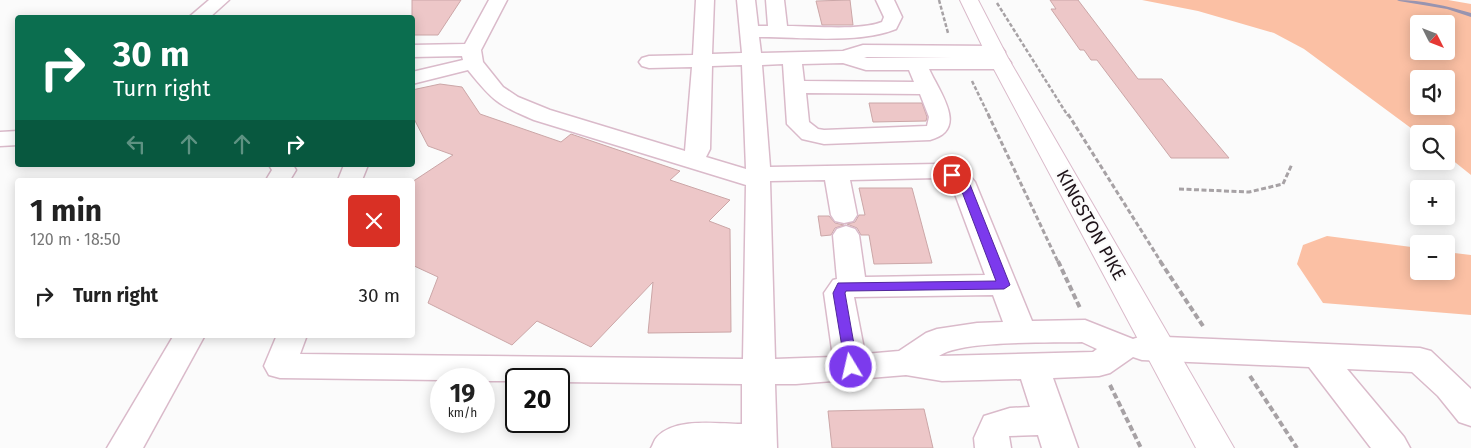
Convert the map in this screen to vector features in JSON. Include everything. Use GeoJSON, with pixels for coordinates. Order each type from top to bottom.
{"type":"FeatureCollection","features":[{"type":"Feature","properties":{"kind":"main road","name":"KINGSTON PIKE"},"geometry":{"type":"LineString","coordinates":[[969,0],[998,57],[1215,448]]}},
{"type":"Feature","properties":{"kind":"street"},"geometry":{"type":"LineString","coordinates":[[201,15],[220,0]]}},
{"type":"Feature","properties":{"kind":"street"},"geometry":{"type":"LineString","coordinates":[[415,77],[472,57],[498,0]]}},
{"type":"Feature","properties":{"kind":"street"},"geometry":{"type":"LineString","coordinates":[[746,0],[752,60],[776,123]]}},
{"type":"Feature","properties":{"kind":"street"},"geometry":{"type":"LineString","coordinates":[[775,0],[778,32]]}},
{"type":"Feature","properties":{"kind":"street"},"geometry":{"type":"LineString","coordinates":[[749,31],[858,32],[878,30],[890,25],[893,17],[885,0]]}},
{"type":"Feature","properties":{"kind":"street"},"geometry":{"type":"LineString","coordinates":[[415,51],[472,57]]}},
{"type":"Feature","properties":{"kind":"street"},"geometry":{"type":"LineString","coordinates":[[649,62],[844,57],[863,51],[960,58],[998,57]]}},
{"type":"Feature","properties":{"kind":"street"},"geometry":{"type":"LineString","coordinates":[[844,57],[866,64],[917,64],[960,58]]}},
{"type":"Feature","properties":{"kind":"street"},"geometry":{"type":"LineString","coordinates":[[669,448],[683,439],[759,443],[758,177],[776,123],[795,87],[792,58]]}},
{"type":"Feature","properties":{"kind":"street"},"geometry":{"type":"LineString","coordinates":[[776,123],[810,134],[824,136],[930,133],[938,129],[940,117],[917,64]]}},
{"type":"Feature","properties":{"kind":"street"},"geometry":{"type":"LineString","coordinates":[[795,87],[927,88]]}},
{"type":"Feature","properties":{"kind":"street"},"geometry":{"type":"LineString","coordinates":[[0,139],[15,138]]}},
{"type":"Feature","properties":{"kind":"street"},"geometry":{"type":"LineString","coordinates":[[279,178],[284,170],[282,167]]}},
{"type":"Feature","properties":{"kind":"street"},"geometry":{"type":"LineString","coordinates":[[758,177],[836,172],[938,171],[952,175],[963,182],[1022,333]]}},
{"type":"Feature","properties":{"kind":"street"},"geometry":{"type":"LineString","coordinates":[[836,172],[852,285]]}},
{"type":"Feature","properties":{"kind":"street"},"geometry":{"type":"LineString","coordinates":[[851,367],[839,293],[842,286],[1004,285]]}},
{"type":"Feature","properties":{"kind":"street"},"geometry":{"type":"LineString","coordinates":[[906,363],[937,341],[977,334],[1085,331],[1111,356]]}},
{"type":"Feature","properties":{"kind":"street"},"geometry":{"type":"LineString","coordinates":[[125,448],[188,338]]}},
{"type":"Feature","properties":{"kind":"street"},"geometry":{"type":"LineString","coordinates":[[291,338],[280,366],[796,372],[906,363],[942,368],[1032,366],[1160,349],[1316,354],[1420,360],[1450,387],[1471,412]]}},
{"type":"Feature","properties":{"kind":"street"},"geometry":{"type":"LineString","coordinates":[[1316,354],[1392,448]]}},
{"type":"Feature","properties":{"kind":"street"},"geometry":{"type":"LineString","coordinates":[[1032,366],[1055,434]]}},
{"type":"Feature","properties":{"kind":"street"},"geometry":{"type":"LineString","coordinates":[[993,448],[991,438],[996,426],[1010,422],[1055,434]]}},
{"type":"Feature","properties":{"kind":"lane"},"geometry":{"type":"LineString","coordinates":[[692,161],[698,150],[705,0]]}},
{"type":"Feature","properties":{"kind":"lane"},"geometry":{"type":"LineString","coordinates":[[472,57],[496,91],[510,102],[542,115],[692,161],[758,177]]}},
{"type":"Feature","properties":{"kind":"path"},"geometry":{"type":"LineString","coordinates":[[940,0],[950,42],[960,58],[1085,317],[1085,331]]}},
{"type":"Feature","properties":{"kind":"path"},"geometry":{"type":"LineString","coordinates":[[995,0],[1197,319],[1249,375],[1297,448]]}},
{"type":"Feature","properties":{"kind":"path"},"geometry":{"type":"LineString","coordinates":[[1179,189],[1249,192],[1284,184],[1292,164]]}},
{"type":"Feature","properties":{"kind":"path"},"geometry":{"type":"LineString","coordinates":[[1111,356],[1141,448]]}},
{"type":"Feature","properties":{"kind":"shaded area"},"geometry":{"type":"Polygon","coordinates":[[[1142,0],[1448,0],[1471,4],[1471,175],[1455,162],[1455,125],[1410,125],[1410,127],[1304,49],[1274,33],[1198,11],[1142,0]]]}},
{"type":"Feature","properties":{"kind":"shaded area"},"geometry":{"type":"Polygon","coordinates":[[[1327,236],[1410,247],[1410,280],[1455,280],[1455,253],[1471,255],[1471,315],[1323,303],[1297,264],[1303,245],[1327,236]]]}},
{"type":"Feature","properties":{"kind":"building"},"geometry":{"type":"Polygon","coordinates":[[[412,0],[461,0],[438,35],[415,35],[415,15],[412,15],[412,0]]]}},
{"type":"Feature","properties":{"kind":"building"},"geometry":{"type":"Polygon","coordinates":[[[850,0],[853,25],[822,25],[816,1],[850,0]]]}},
{"type":"Feature","properties":{"kind":"building"},"geometry":{"type":"Polygon","coordinates":[[[1050,0],[1078,0],[1138,79],[1162,79],[1229,158],[1171,158],[1097,60],[1091,60],[1084,50],[1080,50],[1051,9],[1056,9],[1050,0]]]}},
{"type":"Feature","properties":{"kind":"building"},"geometry":{"type":"Polygon","coordinates":[[[440,84],[462,87],[480,114],[561,142],[571,134],[680,171],[670,180],[730,200],[709,221],[730,229],[731,332],[648,333],[653,282],[591,347],[537,321],[512,345],[428,303],[438,277],[415,266],[415,180],[453,155],[428,146],[415,121],[415,89],[440,84]]]}},
{"type":"Feature","properties":{"kind":"building"},"geometry":{"type":"Polygon","coordinates":[[[869,103],[922,103],[927,117],[926,121],[873,122],[869,103]]]}},
{"type":"Feature","properties":{"kind":"building"},"geometry":{"type":"Polygon","coordinates":[[[859,188],[912,188],[932,263],[874,264],[869,235],[861,235],[857,228],[847,224],[855,222],[859,215],[865,215],[859,188]]]}},
{"type":"Feature","properties":{"kind":"building"},"geometry":{"type":"Polygon","coordinates":[[[818,216],[829,216],[835,223],[844,225],[835,228],[831,235],[821,236],[818,216]]]}},
{"type":"Feature","properties":{"kind":"building"},"geometry":{"type":"Polygon","coordinates":[[[924,409],[933,448],[832,448],[828,411],[924,409]]]}},
{"type":"Feature","properties":{"kind":"waterway"},"geometry":{"type":"LineString","coordinates":[[1399,0],[1448,8],[1471,15]]}},
{"type":"Feature","properties":{"kind":"route"},"geometry":{"type":"LineString","coordinates":[[851,367],[839,293],[842,286],[1004,285],[963,182],[952,175]]}}]}
